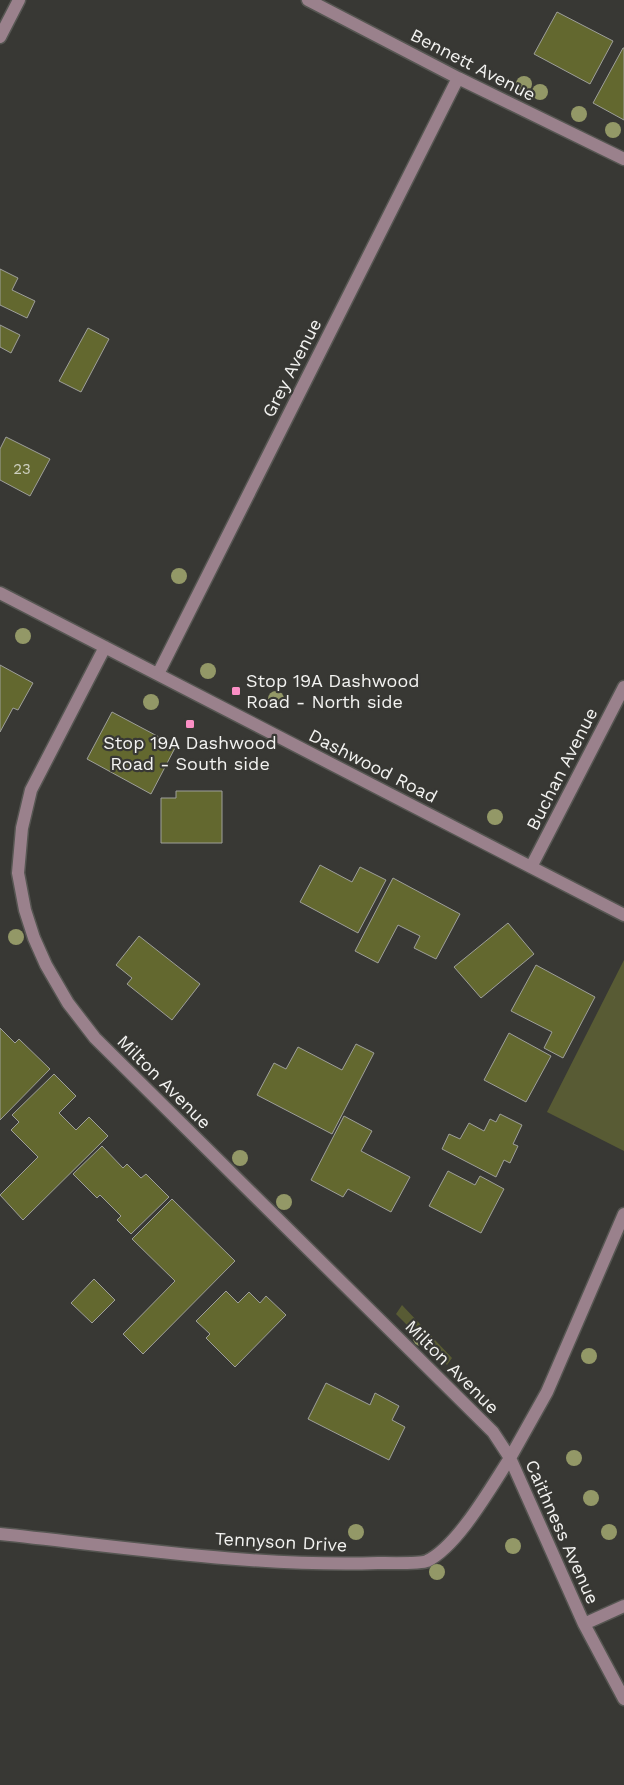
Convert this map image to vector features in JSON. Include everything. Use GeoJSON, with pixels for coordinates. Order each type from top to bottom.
{"type":"FeatureCollection","features":[{"type":"Feature","properties":{"kind":"street"},"geometry":{"type":"LineString","coordinates":[[0,37],[19,0]]}},
{"type":"Feature","properties":{"kind":"street","name":"Bennett Avenue"},"geometry":{"type":"LineString","coordinates":[[308,0],[458,78],[624,159]]}},
{"type":"Feature","properties":{"kind":"street","name":"Grey Avenue"},"geometry":{"type":"LineString","coordinates":[[158,674],[458,78]]}},
{"type":"Feature","properties":{"kind":"street","name":"Dashwood Road"},"geometry":{"type":"LineString","coordinates":[[0,593],[624,915]]}},
{"type":"Feature","properties":{"kind":"street","name":"Milton Avenue"},"geometry":{"type":"LineString","coordinates":[[105,647],[31,790],[22,828],[18,873],[25,910],[34,938],[46,965],[68,1003],[95,1038],[493,1432],[510,1458]]}},
{"type":"Feature","properties":{"kind":"street","name":"Buchan Avenue"},"geometry":{"type":"LineString","coordinates":[[531,867],[624,687]]}},
{"type":"Feature","properties":{"kind":"street","name":"Caithness Avenue"},"geometry":{"type":"LineString","coordinates":[[624,1214],[547,1392],[510,1458],[584,1624],[624,1699]]}},
{"type":"Feature","properties":{"kind":"street","name":"Tennyson Drive"},"geometry":{"type":"LineString","coordinates":[[0,1534],[191,1555],[333,1564],[426,1562],[451,1543],[510,1458]]}},
{"type":"Feature","properties":{"kind":"street"},"geometry":{"type":"LineString","coordinates":[[584,1624],[624,1606]]}},
{"type":"Feature","properties":{"kind":"green space"},"geometry":{"type":"Polygon","coordinates":[[[624,960],[624,1151],[547,1112],[624,960]]]}},
{"type":"Feature","properties":{"kind":"green space"},"geometry":{"type":"Polygon","coordinates":[[[402,1305],[452,1358],[447,1365],[396,1314],[402,1305]]]}},
{"type":"Feature","properties":{"kind":"building"},"geometry":{"type":"Polygon","coordinates":[[[557,12],[613,41],[590,84],[534,54],[557,12]]]}},
{"type":"Feature","properties":{"kind":"building"},"geometry":{"type":"Polygon","coordinates":[[[624,48],[624,120],[593,103],[624,48]]]}},
{"type":"Feature","properties":{"kind":"building"},"geometry":{"type":"Polygon","coordinates":[[[0,269],[18,278],[12,290],[35,301],[27,318],[0,305],[0,269]]]}},
{"type":"Feature","properties":{"kind":"building"},"geometry":{"type":"Polygon","coordinates":[[[0,325],[20,335],[11,353],[0,347],[0,325]]]}},
{"type":"Feature","properties":{"kind":"building"},"geometry":{"type":"Polygon","coordinates":[[[88,328],[109,339],[81,392],[59,381],[88,328]]]}},
{"type":"Feature","properties":{"kind":"building"},"geometry":{"type":"Polygon","coordinates":[[[6,437],[50,459],[30,496],[0,480],[0,449],[6,437]]]}},
{"type":"Feature","properties":{"kind":"building"},"geometry":{"type":"Polygon","coordinates":[[[0,665],[33,683],[18,710],[13,708],[0,732],[0,665]]]}},
{"type":"Feature","properties":{"kind":"building"},"geometry":{"type":"Polygon","coordinates":[[[112,712],[176,746],[151,794],[87,759],[112,712]]]}},
{"type":"Feature","properties":{"kind":"building"},"geometry":{"type":"Polygon","coordinates":[[[176,791],[222,791],[222,843],[161,843],[161,798],[176,798],[176,791]]]}},
{"type":"Feature","properties":{"kind":"building"},"geometry":{"type":"Polygon","coordinates":[[[320,865],[352,882],[360,867],[386,880],[358,933],[300,902],[320,865]]]}},
{"type":"Feature","properties":{"kind":"building"},"geometry":{"type":"Polygon","coordinates":[[[393,878],[460,914],[436,959],[414,948],[420,936],[398,925],[378,963],[355,951],[393,878]]]}},
{"type":"Feature","properties":{"kind":"building"},"geometry":{"type":"Polygon","coordinates":[[[508,923],[534,954],[481,998],[454,967],[508,923]]]}},
{"type":"Feature","properties":{"kind":"building"},"geometry":{"type":"Polygon","coordinates":[[[139,936],[200,984],[172,1020],[127,984],[132,978],[116,965],[139,936]]]}},
{"type":"Feature","properties":{"kind":"building"},"geometry":{"type":"Polygon","coordinates":[[[536,965],[595,997],[563,1058],[544,1048],[552,1032],[511,1011],[536,965]]]}},
{"type":"Feature","properties":{"kind":"building"},"geometry":{"type":"Polygon","coordinates":[[[0,1028],[15,1043],[19,1039],[50,1069],[0,1120],[0,1028]]]}},
{"type":"Feature","properties":{"kind":"building"},"geometry":{"type":"Polygon","coordinates":[[[509,1033],[551,1056],[526,1102],[484,1080],[509,1033]]]}},
{"type":"Feature","properties":{"kind":"building"},"geometry":{"type":"Polygon","coordinates":[[[356,1044],[374,1053],[332,1134],[257,1095],[274,1063],[286,1069],[298,1047],[342,1070],[356,1044]]]}},
{"type":"Feature","properties":{"kind":"building"},"geometry":{"type":"Polygon","coordinates":[[[54,1074],[76,1096],[59,1113],[76,1130],[89,1117],[108,1136],[23,1220],[0,1195],[38,1157],[11,1130],[19,1122],[12,1115],[54,1074]]]}},
{"type":"Feature","properties":{"kind":"building"},"geometry":{"type":"Polygon","coordinates":[[[500,1114],[522,1125],[513,1144],[518,1146],[510,1163],[504,1160],[496,1177],[442,1149],[449,1134],[460,1139],[469,1123],[484,1131],[490,1119],[496,1122],[500,1114]]]}},
{"type":"Feature","properties":{"kind":"building"},"geometry":{"type":"Polygon","coordinates":[[[344,1116],[372,1131],[361,1151],[410,1177],[391,1212],[348,1189],[343,1197],[311,1180],[344,1116]]]}},
{"type":"Feature","properties":{"kind":"building"},"geometry":{"type":"Polygon","coordinates":[[[102,1146],[123,1168],[127,1164],[141,1178],[146,1174],[169,1197],[131,1234],[117,1220],[121,1216],[100,1195],[97,1198],[73,1174],[102,1146]]]}},
{"type":"Feature","properties":{"kind":"building"},"geometry":{"type":"Polygon","coordinates":[[[448,1171],[475,1185],[480,1176],[504,1189],[481,1233],[429,1206],[448,1171]]]}},
{"type":"Feature","properties":{"kind":"building"},"geometry":{"type":"Polygon","coordinates":[[[172,1199],[235,1261],[143,1354],[123,1334],[175,1281],[132,1239],[172,1199]]]}},
{"type":"Feature","properties":{"kind":"building"},"geometry":{"type":"Polygon","coordinates":[[[94,1279],[115,1300],[92,1323],[71,1303],[94,1279]]]}},
{"type":"Feature","properties":{"kind":"building"},"geometry":{"type":"Polygon","coordinates":[[[226,1291],[238,1303],[249,1292],[260,1303],[266,1296],[286,1315],[235,1367],[206,1338],[210,1334],[196,1321],[226,1291]]]}},
{"type":"Feature","properties":{"kind":"building"},"geometry":{"type":"Polygon","coordinates":[[[326,1383],[370,1405],[375,1393],[399,1406],[392,1420],[405,1427],[389,1460],[308,1419],[326,1383]]]}},
{"type":"Feature","properties":{"kind":"place","name":"Stop 19A Dashwood Road - North side"},"geometry":{"type":"Point","coordinates":[236,691]}},
{"type":"Feature","properties":{"kind":"place","name":"Stop 19A Dashwood Road - South side"},"geometry":{"type":"Point","coordinates":[190,724]}}]}
